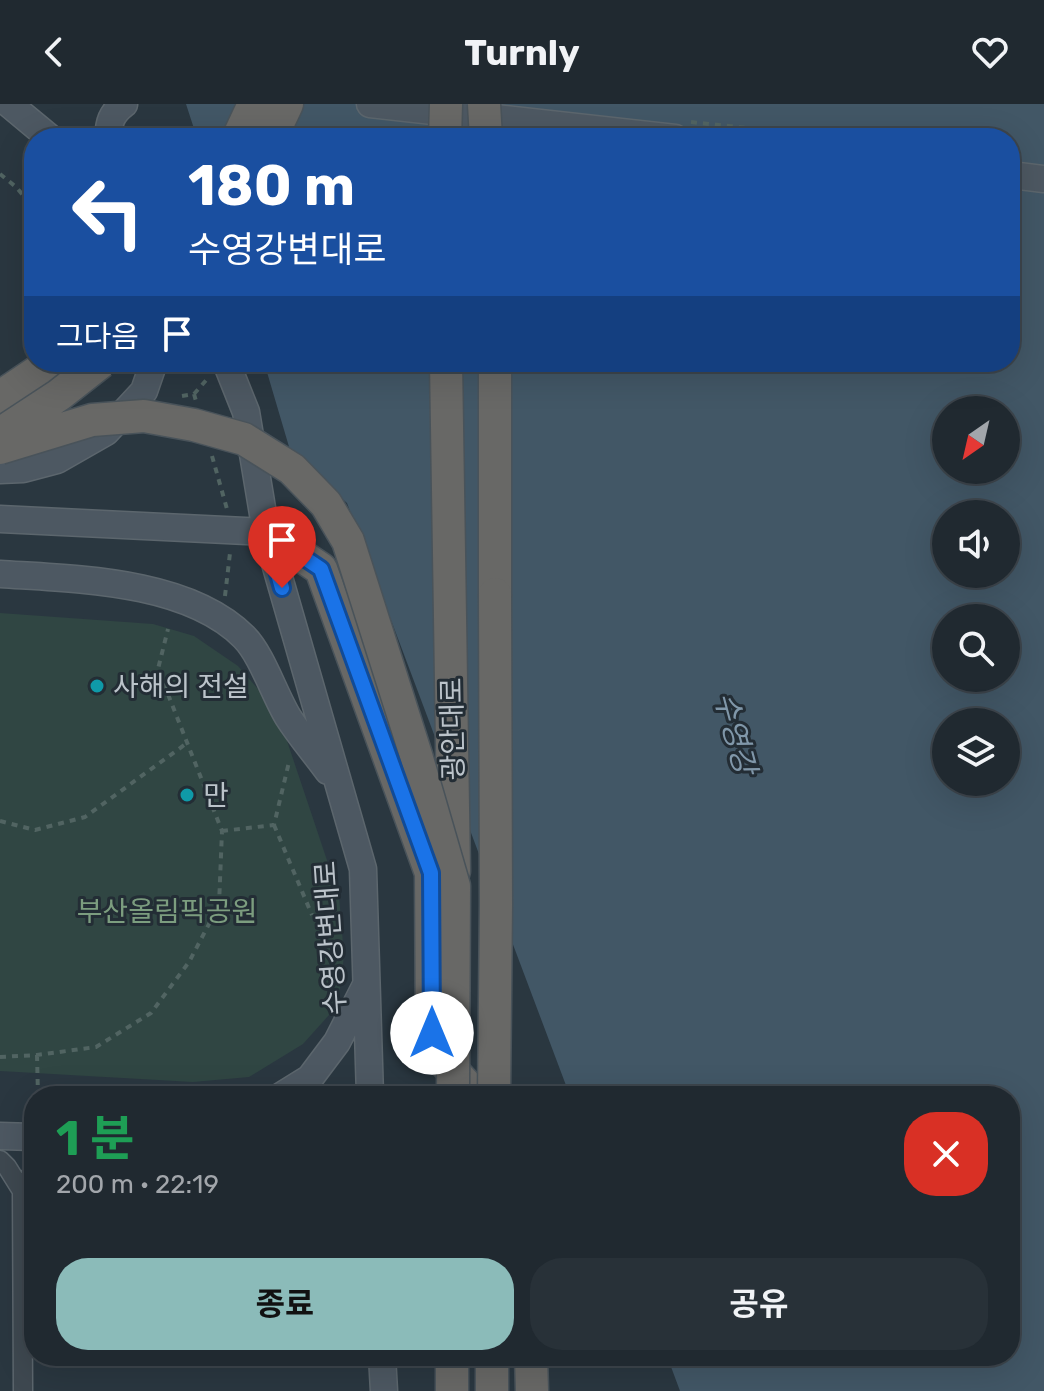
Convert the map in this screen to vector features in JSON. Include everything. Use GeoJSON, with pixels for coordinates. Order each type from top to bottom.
{"type":"FeatureCollection","features":[{"type":"Feature","properties":{"kind":"highway"},"geometry":{"type":"LineString","coordinates":[[243,128],[254,104]]}},
{"type":"Feature","properties":{"kind":"highway"},"geometry":{"type":"LineString","coordinates":[[276,128],[287,104]]}},
{"type":"Feature","properties":{"kind":"highway"},"geometry":{"type":"LineString","coordinates":[[445,128],[446,104]]}},
{"type":"Feature","properties":{"kind":"highway"},"geometry":{"type":"LineString","coordinates":[[484,104],[485,128]]}},
{"type":"Feature","properties":{"kind":"highway"},"geometry":{"type":"LineString","coordinates":[[0,397],[37,372]]}},
{"type":"Feature","properties":{"kind":"highway"},"geometry":{"type":"LineString","coordinates":[[0,434],[88,372]]}},
{"type":"Feature","properties":{"kind":"highway","name":"광안대로"},"geometry":{"type":"LineString","coordinates":[[446,372],[454,886],[453,1086]]}},
{"type":"Feature","properties":{"kind":"highway","name":"광안대로"},"geometry":{"type":"LineString","coordinates":[[494,1086],[495,372]]}},
{"type":"Feature","properties":{"kind":"highway"},"geometry":{"type":"LineString","coordinates":[[0,448],[92,420],[144,416],[194,425],[244,439],[292,469],[326,504],[348,541],[454,886]]}},
{"type":"Feature","properties":{"kind":"highway"},"geometry":{"type":"LineString","coordinates":[[266,532],[321,569],[431,873],[432,1033],[441,1058],[467,1086]]}},
{"type":"Feature","properties":{"kind":"highway"},"geometry":{"type":"LineString","coordinates":[[452,1366],[452,1391]]}},
{"type":"Feature","properties":{"kind":"highway"},"geometry":{"type":"LineString","coordinates":[[492,1366],[492,1391]]}},
{"type":"Feature","properties":{"kind":"highway"},"geometry":{"type":"LineString","coordinates":[[531,1366],[532,1391]]}},
{"type":"Feature","properties":{"kind":"main road"},"geometry":{"type":"LineString","coordinates":[[9,104],[38,128]]}},
{"type":"Feature","properties":{"kind":"main road"},"geometry":{"type":"LineString","coordinates":[[109,128],[114,111],[124,104]]}},
{"type":"Feature","properties":{"kind":"main road"},"geometry":{"type":"LineString","coordinates":[[370,104],[585,128]]}},
{"type":"Feature","properties":{"kind":"main road"},"geometry":{"type":"LineString","coordinates":[[1020,176],[1044,179]]}},
{"type":"Feature","properties":{"kind":"main road"},"geometry":{"type":"LineString","coordinates":[[0,470],[23,469],[57,460],[106,432],[144,391],[151,372]]}},
{"type":"Feature","properties":{"kind":"main road","name":"수영강변대로"},"geometry":{"type":"LineString","coordinates":[[230,372],[246,412],[266,532],[363,869],[370,1086]]}},
{"type":"Feature","properties":{"kind":"main road"},"geometry":{"type":"LineString","coordinates":[[4,520],[266,532]]}},
{"type":"Feature","properties":{"kind":"main road"},"geometry":{"type":"LineString","coordinates":[[0,574],[99,581],[144,589],[194,603],[222,619],[246,638],[289,718],[340,786]]}},
{"type":"Feature","properties":{"kind":"main road"},"geometry":{"type":"LineString","coordinates":[[297,1086],[310,1078],[337,1042],[367,982]]}},
{"type":"Feature","properties":{"kind":"main road"},"geometry":{"type":"LineString","coordinates":[[0,1136],[24,1137]]}},
{"type":"Feature","properties":{"kind":"street"},"geometry":{"type":"LineString","coordinates":[[0,1160],[22,1191]]}},
{"type":"Feature","properties":{"kind":"street"},"geometry":{"type":"LineString","coordinates":[[23,1391],[24,1187]]}},
{"type":"Feature","properties":{"kind":"path"},"geometry":{"type":"LineString","coordinates":[[0,174],[24,196]]}},
{"type":"Feature","properties":{"kind":"path"},"geometry":{"type":"LineString","coordinates":[[179,396],[194,394],[199,410]]}},
{"type":"Feature","properties":{"kind":"path"},"geometry":{"type":"LineString","coordinates":[[212,455],[233,531],[222,619]]}},
{"type":"Feature","properties":{"kind":"path"},"geometry":{"type":"LineString","coordinates":[[0,1057],[96,1047],[151,1013],[189,962],[219,905],[222,831],[158,669],[168,629]]}},
{"type":"Feature","properties":{"kind":"path"},"geometry":{"type":"LineString","coordinates":[[0,821],[35,830],[85,817],[187,743]]}},
{"type":"Feature","properties":{"kind":"path"},"geometry":{"type":"LineString","coordinates":[[289,762],[274,825],[312,915]]}},
{"type":"Feature","properties":{"kind":"path"},"geometry":{"type":"LineString","coordinates":[[222,831],[274,825]]}},
{"type":"Feature","properties":{"kind":"path"},"geometry":{"type":"LineString","coordinates":[[37,1055],[38,1086]]}},
{"type":"Feature","properties":{"kind":"green space","name":"부산올림픽공원"},"geometry":{"type":"Polygon","coordinates":[[[0,613],[153,624],[194,636],[238,666],[277,711],[339,896],[344,956],[338,1005],[303,1044],[249,1077],[193,1082],[0,1071],[0,613]]]}},
{"type":"Feature","properties":{"kind":"water","name":"수영강"},"geometry":{"type":"Polygon","coordinates":[[[186,104],[1044,104],[1044,1391],[680,1391],[671,1366],[1020,1366],[1020,1086],[566,1086],[347,503],[322,481],[300,484],[267,372],[1020,372],[1020,128],[194,128],[186,104]]]}},
{"type":"Feature","properties":{"kind":"place","name":"사해의 전설"},"geometry":{"type":"Point","coordinates":[97,686]}},
{"type":"Feature","properties":{"kind":"place","name":"만"},"geometry":{"type":"Point","coordinates":[187,795]}},
{"type":"Feature","properties":{"kind":"route"},"geometry":{"type":"LineString","coordinates":[[282,588],[266,532],[321,569],[431,873],[432,1033]]}}]}
